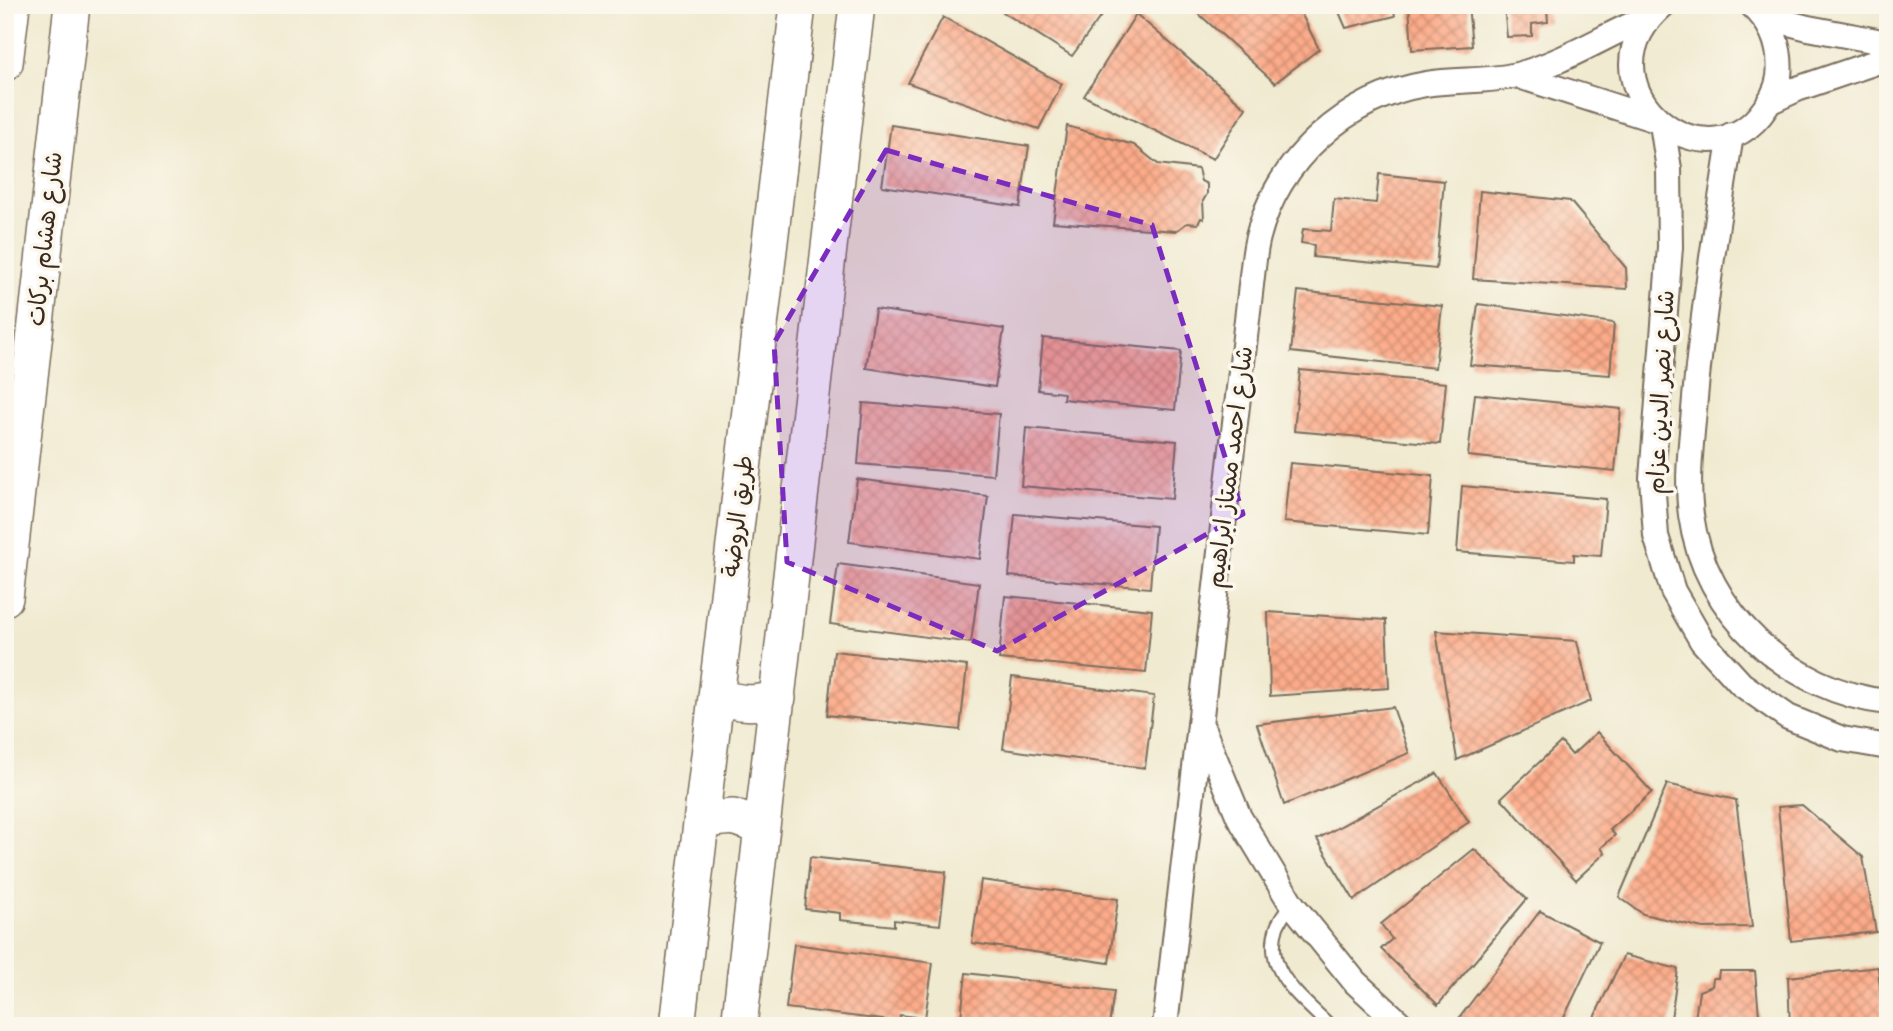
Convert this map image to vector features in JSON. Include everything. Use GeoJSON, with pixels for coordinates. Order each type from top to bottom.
{"type":"FeatureCollection","features":[{"type":"Feature","properties":{"kind":"street"},"geometry":{"type":"LineString","coordinates":[[5,63],[12,5]]}},
{"type":"Feature","properties":{"kind":"street","name":"شارع هشام بركات"},"geometry":{"type":"LineString","coordinates":[[5,598],[72,5]]}},
{"type":"Feature","properties":{"kind":"street","name":"طريق الروضة"},"geometry":{"type":"LineString","coordinates":[[677,1026],[798,5]]}},
{"type":"Feature","properties":{"kind":"street"},"geometry":{"type":"LineString","coordinates":[[739,1026],[857,5]]}},
{"type":"Feature","properties":{"kind":"street"},"geometry":{"type":"LineString","coordinates":[[1656,11],[1638,36],[1633,56],[1633,78],[1640,98],[1659,122]]}},
{"type":"Feature","properties":{"kind":"street","name":"شارع احمد ممتاز ابراهيم"},"geometry":{"type":"LineString","coordinates":[[1165,1026],[1251,285],[1258,237],[1275,192],[1302,153],[1338,121],[1379,97],[1425,84],[1516,75],[1568,55],[1656,11]]}},
{"type":"Feature","properties":{"kind":"street"},"geometry":{"type":"LineString","coordinates":[[1757,11],[1850,37],[1888,43]]}},
{"type":"Feature","properties":{"kind":"street"},"geometry":{"type":"LineString","coordinates":[[1731,135],[1746,129],[1758,118],[1771,102],[1778,82],[1780,62],[1776,42],[1757,11]]}},
{"type":"Feature","properties":{"kind":"street"},"geometry":{"type":"LineString","coordinates":[[1771,102],[1797,89],[1888,58]]}},
{"type":"Feature","properties":{"kind":"street","name":"شارع احمد ممتاز ابراهيم"},"geometry":{"type":"LineString","coordinates":[[1516,75],[1659,122],[1682,135],[1698,139],[1731,135]]}},
{"type":"Feature","properties":{"kind":"street","name":"شارع نصر الدين عزام"},"geometry":{"type":"LineString","coordinates":[[1659,122],[1669,169],[1670,247],[1652,478],[1656,536],[1673,591],[1702,641],[1741,684],[1788,717],[1842,738],[1888,747]]}},
{"type":"Feature","properties":{"kind":"street","name":"شارع نصر الدين عزام"},"geometry":{"type":"LineString","coordinates":[[1731,135],[1703,316],[1689,461],[1691,515],[1706,569],[1733,616],[1772,655],[1818,684],[1871,700],[1888,702]]}},
{"type":"Feature","properties":{"kind":"street"},"geometry":{"type":"LineString","coordinates":[[718,696],[732,702],[748,704],[778,698]]}},
{"type":"Feature","properties":{"kind":"street"},"geometry":{"type":"LineString","coordinates":[[1200,723],[1239,817],[1292,904],[1355,982],[1403,1026]]}},
{"type":"Feature","properties":{"kind":"street"},"geometry":{"type":"LineString","coordinates":[[702,820],[733,817],[762,827]]}},
{"type":"Feature","properties":{"kind":"lane"},"geometry":{"type":"LineString","coordinates":[[1292,904],[1277,926],[1274,953],[1282,978],[1330,1026]]}},
{"type":"Feature","properties":{"kind":"highlighted area"},"geometry":{"type":"Polygon","coordinates":[[[886,150],[1152,225],[1243,514],[997,651],[787,562],[774,343],[886,150]]]}},
{"type":"Feature","properties":{"kind":"building"},"geometry":{"type":"Polygon","coordinates":[[[992,5],[1088,5],[1101,16],[1072,56],[992,5]]]}},
{"type":"Feature","properties":{"kind":"building"},"geometry":{"type":"Polygon","coordinates":[[[1189,5],[1297,5],[1319,49],[1275,83],[1189,5]]]}},
{"type":"Feature","properties":{"kind":"building"},"geometry":{"type":"Polygon","coordinates":[[[1336,5],[1393,5],[1395,16],[1346,28],[1336,5]]]}},
{"type":"Feature","properties":{"kind":"building"},"geometry":{"type":"Polygon","coordinates":[[[1409,5],[1468,5],[1472,46],[1412,50],[1409,5]]]}},
{"type":"Feature","properties":{"kind":"building"},"geometry":{"type":"Polygon","coordinates":[[[1504,5],[1549,5],[1548,22],[1532,24],[1532,36],[1507,37],[1504,5]]]}},
{"type":"Feature","properties":{"kind":"building"},"geometry":{"type":"Polygon","coordinates":[[[1136,14],[1246,108],[1213,159],[1084,96],[1136,14]]]}},
{"type":"Feature","properties":{"kind":"building"},"geometry":{"type":"Polygon","coordinates":[[[943,17],[1062,84],[1039,129],[908,83],[943,17]]]}},
{"type":"Feature","properties":{"kind":"building"},"geometry":{"type":"Polygon","coordinates":[[[891,125],[1029,146],[1020,207],[882,186],[891,125]]]}},
{"type":"Feature","properties":{"kind":"building"},"geometry":{"type":"Polygon","coordinates":[[[1067,126],[1134,145],[1158,164],[1198,169],[1201,181],[1207,184],[1207,194],[1203,201],[1204,219],[1201,218],[1198,224],[1187,223],[1176,231],[1053,222],[1067,126]]]}},
{"type":"Feature","properties":{"kind":"building"},"geometry":{"type":"Polygon","coordinates":[[[1379,174],[1444,181],[1436,269],[1313,257],[1314,245],[1301,243],[1303,229],[1331,231],[1334,199],[1376,203],[1379,174]]]}},
{"type":"Feature","properties":{"kind":"building"},"geometry":{"type":"Polygon","coordinates":[[[1480,191],[1570,201],[1626,268],[1627,289],[1473,279],[1480,191]]]}},
{"type":"Feature","properties":{"kind":"building"},"geometry":{"type":"Polygon","coordinates":[[[1298,291],[1442,306],[1435,368],[1291,352],[1298,291]]]}},
{"type":"Feature","properties":{"kind":"building"},"geometry":{"type":"Polygon","coordinates":[[[1478,304],[1614,323],[1610,375],[1470,365],[1478,304]]]}},
{"type":"Feature","properties":{"kind":"building"},"geometry":{"type":"Polygon","coordinates":[[[875,309],[1004,329],[995,387],[866,368],[875,309]]]}},
{"type":"Feature","properties":{"kind":"building"},"geometry":{"type":"Polygon","coordinates":[[[1043,338],[1181,351],[1175,410],[1063,399],[1064,393],[1038,390],[1043,338]]]}},
{"type":"Feature","properties":{"kind":"building"},"geometry":{"type":"Polygon","coordinates":[[[1300,370],[1446,383],[1440,444],[1294,431],[1300,370]]]}},
{"type":"Feature","properties":{"kind":"building"},"geometry":{"type":"Polygon","coordinates":[[[1475,394],[1621,409],[1615,471],[1468,456],[1475,394]]]}},
{"type":"Feature","properties":{"kind":"building"},"geometry":{"type":"Polygon","coordinates":[[[863,403],[999,414],[993,475],[858,464],[863,403]]]}},
{"type":"Feature","properties":{"kind":"building"},"geometry":{"type":"Polygon","coordinates":[[[1026,428],[1177,441],[1172,499],[1021,486],[1026,428]]]}},
{"type":"Feature","properties":{"kind":"building"},"geometry":{"type":"Polygon","coordinates":[[[1290,463],[1433,476],[1428,535],[1284,522],[1290,463]]]}},
{"type":"Feature","properties":{"kind":"building"},"geometry":{"type":"Polygon","coordinates":[[[857,479],[988,496],[980,559],[849,542],[857,479]]]}},
{"type":"Feature","properties":{"kind":"building"},"geometry":{"type":"Polygon","coordinates":[[[1462,486],[1606,499],[1601,556],[1574,554],[1574,561],[1457,552],[1462,486]]]}},
{"type":"Feature","properties":{"kind":"building"},"geometry":{"type":"Polygon","coordinates":[[[1015,514],[1155,526],[1150,588],[1009,576],[1015,514]]]}},
{"type":"Feature","properties":{"kind":"building"},"geometry":{"type":"Polygon","coordinates":[[[838,564],[979,583],[971,643],[830,624],[838,564]]]}},
{"type":"Feature","properties":{"kind":"building"},"geometry":{"type":"Polygon","coordinates":[[[1005,596],[1152,610],[1146,673],[999,659],[1005,596]]]}},
{"type":"Feature","properties":{"kind":"building"},"geometry":{"type":"Polygon","coordinates":[[[1268,612],[1386,620],[1389,688],[1270,696],[1268,612]]]}},
{"type":"Feature","properties":{"kind":"building"},"geometry":{"type":"Polygon","coordinates":[[[1436,631],[1577,641],[1591,701],[1457,760],[1436,631]]]}},
{"type":"Feature","properties":{"kind":"building"},"geometry":{"type":"Polygon","coordinates":[[[834,651],[967,666],[960,730],[827,715],[834,651]]]}},
{"type":"Feature","properties":{"kind":"building"},"geometry":{"type":"Polygon","coordinates":[[[1012,677],[1154,696],[1145,768],[1003,749],[1012,677]]]}},
{"type":"Feature","properties":{"kind":"building"},"geometry":{"type":"Polygon","coordinates":[[[1393,707],[1409,753],[1284,805],[1257,724],[1393,707]]]}},
{"type":"Feature","properties":{"kind":"building"},"geometry":{"type":"Polygon","coordinates":[[[1597,732],[1652,792],[1610,830],[1615,835],[1601,848],[1605,853],[1576,880],[1501,798],[1561,742],[1572,755],[1597,732]]]}},
{"type":"Feature","properties":{"kind":"building"},"geometry":{"type":"Polygon","coordinates":[[[1437,773],[1469,822],[1354,900],[1317,839],[1437,773]]]}},
{"type":"Feature","properties":{"kind":"building"},"geometry":{"type":"Polygon","coordinates":[[[1667,784],[1736,800],[1752,927],[1703,928],[1643,914],[1619,897],[1667,784]]]}},
{"type":"Feature","properties":{"kind":"building"},"geometry":{"type":"Polygon","coordinates":[[[1802,805],[1863,857],[1876,932],[1791,941],[1778,807],[1802,805]]]}},
{"type":"Feature","properties":{"kind":"building"},"geometry":{"type":"Polygon","coordinates":[[[1474,849],[1527,899],[1438,1005],[1381,949],[1392,939],[1381,924],[1474,849]]]}},
{"type":"Feature","properties":{"kind":"building"},"geometry":{"type":"Polygon","coordinates":[[[810,857],[946,872],[940,925],[894,920],[894,926],[840,920],[840,913],[805,909],[810,857]]]}},
{"type":"Feature","properties":{"kind":"building"},"geometry":{"type":"Polygon","coordinates":[[[981,880],[1118,899],[1109,963],[972,943],[981,880]]]}},
{"type":"Feature","properties":{"kind":"building"},"geometry":{"type":"Polygon","coordinates":[[[1540,911],[1600,942],[1560,1026],[1464,1026],[1457,1021],[1540,911]]]}},
{"type":"Feature","properties":{"kind":"building"},"geometry":{"type":"Polygon","coordinates":[[[794,944],[933,963],[925,1018],[900,1015],[899,1022],[786,1008],[794,944]]]}},
{"type":"Feature","properties":{"kind":"building"},"geometry":{"type":"Polygon","coordinates":[[[1624,955],[1678,969],[1670,1026],[1590,1026],[1624,955]]]}},
{"type":"Feature","properties":{"kind":"building"},"geometry":{"type":"Polygon","coordinates":[[[1878,967],[1884,1026],[1790,1026],[1788,977],[1878,967]]]}},
{"type":"Feature","properties":{"kind":"building"},"geometry":{"type":"Polygon","coordinates":[[[1719,971],[1755,971],[1760,1026],[1694,1026],[1699,991],[1712,986],[1713,978],[1718,978],[1719,971]]]}},
{"type":"Feature","properties":{"kind":"building"},"geometry":{"type":"Polygon","coordinates":[[[966,973],[1114,991],[1109,1026],[960,1026],[966,973]]]}}]}
